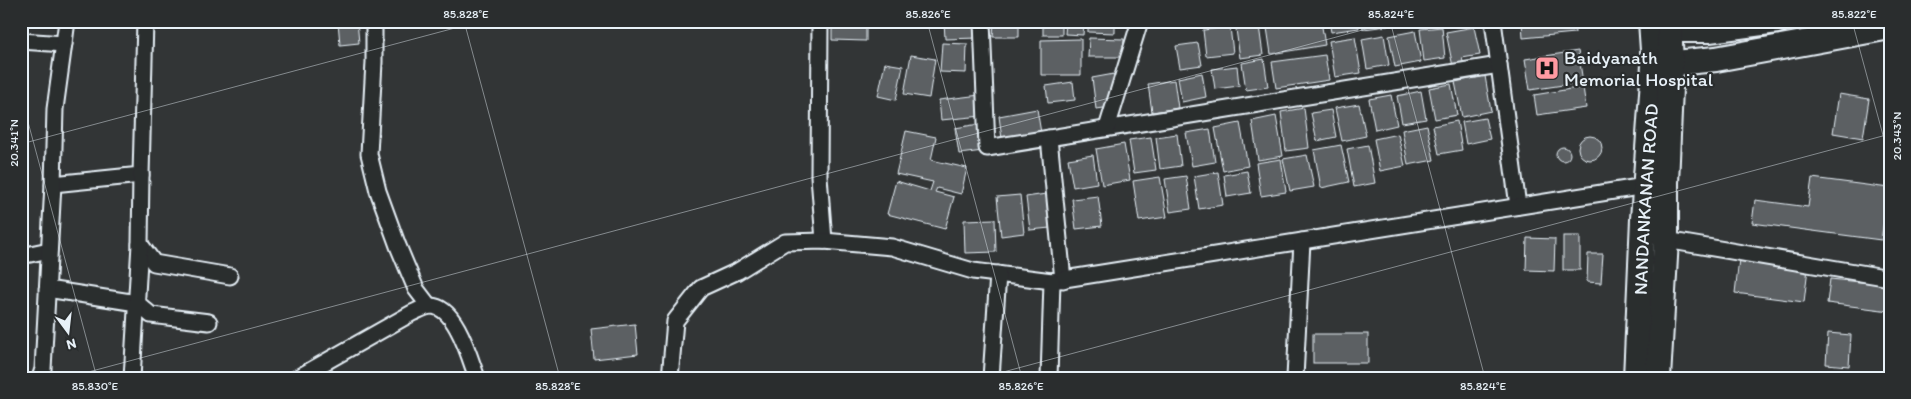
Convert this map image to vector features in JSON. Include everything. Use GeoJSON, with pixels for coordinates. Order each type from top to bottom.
{"type":"FeatureCollection","features":[{"type":"Feature","properties":{"kind":"main road"},"geometry":{"type":"LineString","coordinates":[[1658,378],[1649,326],[1666,240],[1666,182],[1660,26],[1709,30],[1777,21]]}},
{"type":"Feature","properties":{"kind":"main road"},"geometry":{"type":"LineString","coordinates":[[1662,64],[1716,59],[1890,27]]}},
{"type":"Feature","properties":{"kind":"main road","name":"NANDANKANAN ROAD"},"geometry":{"type":"LineString","coordinates":[[1636,378],[1649,326],[1645,186],[1662,64]]}},
{"type":"Feature","properties":{"kind":"street"},"geometry":{"type":"LineString","coordinates":[[40,378],[43,370],[55,109],[67,21]]}},
{"type":"Feature","properties":{"kind":"street"},"geometry":{"type":"LineString","coordinates":[[132,378],[140,244],[144,21]]}},
{"type":"Feature","properties":{"kind":"street"},"geometry":{"type":"LineString","coordinates":[[374,21],[374,62],[369,154],[378,191],[398,246],[416,289],[429,306]]}},
{"type":"Feature","properties":{"kind":"street"},"geometry":{"type":"LineString","coordinates":[[820,21],[819,176],[824,241]]}},
{"type":"Feature","properties":{"kind":"street"},"geometry":{"type":"LineString","coordinates":[[982,21],[987,148],[1499,65]]}},
{"type":"Feature","properties":{"kind":"street"},"geometry":{"type":"LineString","coordinates":[[1107,128],[1140,21]]}},
{"type":"Feature","properties":{"kind":"street"},"geometry":{"type":"LineString","coordinates":[[1493,21],[1518,206]]}},
{"type":"Feature","properties":{"kind":"street"},"geometry":{"type":"LineString","coordinates":[[21,41],[64,44]]}},
{"type":"Feature","properties":{"kind":"street"},"geometry":{"type":"LineString","coordinates":[[1049,138],[1058,280],[1050,378]]}},
{"type":"Feature","properties":{"kind":"street"},"geometry":{"type":"LineString","coordinates":[[53,184],[141,175]]}},
{"type":"Feature","properties":{"kind":"street"},"geometry":{"type":"LineString","coordinates":[[670,378],[675,321],[701,288],[738,271],[785,242],[824,241],[892,247],[973,271],[1058,280],[1645,186]]}},
{"type":"Feature","properties":{"kind":"street"},"geometry":{"type":"LineString","coordinates":[[1666,240],[1890,278]]}},
{"type":"Feature","properties":{"kind":"street"},"geometry":{"type":"LineString","coordinates":[[1295,378],[1302,241]]}},
{"type":"Feature","properties":{"kind":"street"},"geometry":{"type":"LineString","coordinates":[[140,244],[154,262],[230,276]]}},
{"type":"Feature","properties":{"kind":"street"},"geometry":{"type":"LineString","coordinates":[[21,256],[49,250]]}},
{"type":"Feature","properties":{"kind":"street"},"geometry":{"type":"LineString","coordinates":[[991,378],[998,274]]}},
{"type":"Feature","properties":{"kind":"street"},"geometry":{"type":"LineString","coordinates":[[47,289],[137,302],[151,315],[208,322]]}},
{"type":"Feature","properties":{"kind":"street"},"geometry":{"type":"LineString","coordinates":[[297,378],[412,313],[429,306],[439,308],[459,328],[477,378]]}},
{"type":"Feature","properties":{"kind":"building"},"geometry":{"type":"Polygon","coordinates":[[[338,21],[357,21],[359,43],[340,45],[338,21]]]}},
{"type":"Feature","properties":{"kind":"building"},"geometry":{"type":"Polygon","coordinates":[[[944,21],[976,21],[977,38],[945,39],[944,21]]]}},
{"type":"Feature","properties":{"kind":"building"},"geometry":{"type":"Polygon","coordinates":[[[994,21],[1019,21],[1019,37],[993,37],[994,21]]]}},
{"type":"Feature","properties":{"kind":"building"},"geometry":{"type":"Polygon","coordinates":[[[1043,21],[1062,21],[1062,35],[1043,35],[1043,21]]]}},
{"type":"Feature","properties":{"kind":"building"},"geometry":{"type":"Polygon","coordinates":[[[1066,21],[1084,21],[1083,35],[1065,34],[1066,21]]]}},
{"type":"Feature","properties":{"kind":"building"},"geometry":{"type":"Polygon","coordinates":[[[1088,21],[1115,21],[1115,33],[1088,32],[1088,21]]]}},
{"type":"Feature","properties":{"kind":"building"},"geometry":{"type":"Polygon","coordinates":[[[1266,21],[1321,21],[1325,45],[1271,54],[1266,21]]]}},
{"type":"Feature","properties":{"kind":"building"},"geometry":{"type":"Polygon","coordinates":[[[1329,21],[1358,21],[1359,28],[1331,32],[1329,21]]]}},
{"type":"Feature","properties":{"kind":"building"},"geometry":{"type":"Polygon","coordinates":[[[1362,21],[1387,21],[1388,26],[1363,29],[1362,21]]]}},
{"type":"Feature","properties":{"kind":"building"},"geometry":{"type":"Polygon","coordinates":[[[1522,21],[1574,21],[1575,33],[1523,38],[1522,21]]]}},
{"type":"Feature","properties":{"kind":"building"},"geometry":{"type":"Polygon","coordinates":[[[832,22],[866,22],[866,41],[832,40],[832,22]]]}},
{"type":"Feature","properties":{"kind":"building"},"geometry":{"type":"Polygon","coordinates":[[[1259,26],[1263,55],[1240,58],[1236,29],[1259,26]]]}},
{"type":"Feature","properties":{"kind":"building"},"geometry":{"type":"Polygon","coordinates":[[[1230,27],[1233,53],[1206,56],[1203,30],[1230,27]]]}},
{"type":"Feature","properties":{"kind":"building"},"geometry":{"type":"Polygon","coordinates":[[[1442,27],[1445,58],[1424,61],[1420,29],[1442,27]]]}},
{"type":"Feature","properties":{"kind":"building"},"geometry":{"type":"Polygon","coordinates":[[[1474,27],[1480,55],[1462,58],[1464,65],[1453,67],[1446,32],[1474,27]]]}},
{"type":"Feature","properties":{"kind":"building"},"geometry":{"type":"Polygon","coordinates":[[[1415,31],[1421,62],[1395,67],[1389,36],[1415,31]]]}},
{"type":"Feature","properties":{"kind":"building"},"geometry":{"type":"Polygon","coordinates":[[[1384,35],[1389,65],[1367,69],[1362,39],[1384,35]]]}},
{"type":"Feature","properties":{"kind":"building"},"geometry":{"type":"Polygon","coordinates":[[[1355,37],[1361,73],[1335,77],[1329,41],[1355,37]]]}},
{"type":"Feature","properties":{"kind":"building"},"geometry":{"type":"Polygon","coordinates":[[[1089,38],[1124,39],[1123,57],[1088,57],[1089,38]]]}},
{"type":"Feature","properties":{"kind":"building"},"geometry":{"type":"Polygon","coordinates":[[[1081,39],[1081,75],[1041,75],[1041,40],[1081,39]]]}},
{"type":"Feature","properties":{"kind":"building"},"geometry":{"type":"Polygon","coordinates":[[[942,43],[967,44],[966,73],[940,72],[942,43]]]}},
{"type":"Feature","properties":{"kind":"building"},"geometry":{"type":"Polygon","coordinates":[[[1198,43],[1202,65],[1180,68],[1176,46],[1198,43]]]}},
{"type":"Feature","properties":{"kind":"building"},"geometry":{"type":"Polygon","coordinates":[[[1578,51],[1583,82],[1530,90],[1525,59],[1578,51]]]}},
{"type":"Feature","properties":{"kind":"building"},"geometry":{"type":"Polygon","coordinates":[[[911,55],[935,59],[929,98],[904,94],[911,55]]]}},
{"type":"Feature","properties":{"kind":"building"},"geometry":{"type":"Polygon","coordinates":[[[1325,55],[1329,80],[1276,88],[1272,62],[1325,55]]]}},
{"type":"Feature","properties":{"kind":"building"},"geometry":{"type":"Polygon","coordinates":[[[1264,59],[1268,87],[1246,90],[1242,63],[1264,59]]]}},
{"type":"Feature","properties":{"kind":"building"},"geometry":{"type":"Polygon","coordinates":[[[885,63],[903,66],[896,100],[878,96],[885,63]]]}},
{"type":"Feature","properties":{"kind":"building"},"geometry":{"type":"Polygon","coordinates":[[[1237,66],[1239,86],[1215,89],[1212,69],[1237,66]]]}},
{"type":"Feature","properties":{"kind":"building"},"geometry":{"type":"Polygon","coordinates":[[[1202,73],[1206,97],[1182,102],[1178,78],[1202,73]]]}},
{"type":"Feature","properties":{"kind":"building"},"geometry":{"type":"Polygon","coordinates":[[[1114,74],[1112,107],[1096,109],[1092,78],[1114,74]]]}},
{"type":"Feature","properties":{"kind":"building"},"geometry":{"type":"Polygon","coordinates":[[[1485,76],[1491,111],[1462,117],[1455,82],[1485,76]]]}},
{"type":"Feature","properties":{"kind":"building"},"geometry":{"type":"Polygon","coordinates":[[[1174,80],[1178,108],[1152,112],[1148,84],[1174,80]]]}},
{"type":"Feature","properties":{"kind":"building"},"geometry":{"type":"Polygon","coordinates":[[[1073,82],[1075,100],[1048,103],[1046,86],[1073,82]]]}},
{"type":"Feature","properties":{"kind":"building"},"geometry":{"type":"Polygon","coordinates":[[[1451,84],[1457,115],[1435,119],[1429,88],[1451,84]]]}},
{"type":"Feature","properties":{"kind":"building"},"geometry":{"type":"Polygon","coordinates":[[[1583,87],[1586,108],[1537,115],[1534,95],[1583,87]]]}},
{"type":"Feature","properties":{"kind":"building"},"geometry":{"type":"Polygon","coordinates":[[[1421,91],[1426,119],[1402,123],[1397,96],[1421,91]]]}},
{"type":"Feature","properties":{"kind":"building"},"geometry":{"type":"Polygon","coordinates":[[[1839,94],[1869,99],[1863,138],[1833,133],[1839,94]]]}},
{"type":"Feature","properties":{"kind":"building"},"geometry":{"type":"Polygon","coordinates":[[[980,95],[982,116],[941,120],[939,100],[980,95]]]}},
{"type":"Feature","properties":{"kind":"building"},"geometry":{"type":"Polygon","coordinates":[[[1391,95],[1397,125],[1375,130],[1369,99],[1391,95]]]}},
{"type":"Feature","properties":{"kind":"building"},"geometry":{"type":"Polygon","coordinates":[[[1359,104],[1366,136],[1342,141],[1335,108],[1359,104]]]}},
{"type":"Feature","properties":{"kind":"building"},"geometry":{"type":"Polygon","coordinates":[[[1304,108],[1309,148],[1286,151],[1281,112],[1304,108]]]}},
{"type":"Feature","properties":{"kind":"building"},"geometry":{"type":"Polygon","coordinates":[[[1037,109],[1041,133],[1002,139],[999,116],[1037,109]]]}},
{"type":"Feature","properties":{"kind":"building"},"geometry":{"type":"Polygon","coordinates":[[[1331,110],[1336,137],[1317,141],[1311,113],[1331,110]]]}},
{"type":"Feature","properties":{"kind":"building"},"geometry":{"type":"Polygon","coordinates":[[[1276,116],[1283,156],[1258,160],[1252,121],[1276,116]]]}},
{"type":"Feature","properties":{"kind":"building"},"geometry":{"type":"Polygon","coordinates":[[[1485,118],[1490,139],[1466,144],[1462,122],[1485,118]]]}},
{"type":"Feature","properties":{"kind":"building"},"geometry":{"type":"Polygon","coordinates":[[[1457,121],[1462,150],[1439,154],[1433,126],[1457,121]]]}},
{"type":"Feature","properties":{"kind":"building"},"geometry":{"type":"Polygon","coordinates":[[[1240,123],[1248,166],[1223,171],[1215,128],[1240,123]]]}},
{"type":"Feature","properties":{"kind":"building"},"geometry":{"type":"Polygon","coordinates":[[[979,124],[983,151],[959,154],[955,128],[979,124]]]}},
{"type":"Feature","properties":{"kind":"building"},"geometry":{"type":"Polygon","coordinates":[[[1427,125],[1434,160],[1408,165],[1402,130],[1427,125]]]}},
{"type":"Feature","properties":{"kind":"building"},"geometry":{"type":"Polygon","coordinates":[[[1210,129],[1215,162],[1192,166],[1186,133],[1210,129]]]}},
{"type":"Feature","properties":{"kind":"building"},"geometry":{"type":"Polygon","coordinates":[[[906,131],[936,137],[931,160],[967,168],[961,194],[937,188],[935,192],[954,197],[945,229],[887,214],[896,181],[930,191],[933,182],[896,174],[906,131]]]}},
{"type":"Feature","properties":{"kind":"building"},"geometry":{"type":"Polygon","coordinates":[[[1177,134],[1181,166],[1160,169],[1156,137],[1177,134]]]}},
{"type":"Feature","properties":{"kind":"building"},"geometry":{"type":"Polygon","coordinates":[[[1398,134],[1405,166],[1380,171],[1374,139],[1398,134]]]}},
{"type":"Feature","properties":{"kind":"building"},"geometry":{"type":"Polygon","coordinates":[[[1590,136],[1595,137],[1601,143],[1601,153],[1595,159],[1590,160],[1585,159],[1579,153],[1578,148],[1579,143],[1585,137],[1590,136]]]}},
{"type":"Feature","properties":{"kind":"building"},"geometry":{"type":"Polygon","coordinates":[[[1151,137],[1156,170],[1134,173],[1129,140],[1151,137]]]}},
{"type":"Feature","properties":{"kind":"building"},"geometry":{"type":"Polygon","coordinates":[[[1124,144],[1130,180],[1102,185],[1096,149],[1124,144]]]}},
{"type":"Feature","properties":{"kind":"building"},"geometry":{"type":"Polygon","coordinates":[[[1341,145],[1349,182],[1321,188],[1314,150],[1341,145]]]}},
{"type":"Feature","properties":{"kind":"building"},"geometry":{"type":"Polygon","coordinates":[[[1368,145],[1375,183],[1354,187],[1347,149],[1368,145]]]}},
{"type":"Feature","properties":{"kind":"building"},"geometry":{"type":"Polygon","coordinates":[[[1563,147],[1568,149],[1570,154],[1568,159],[1563,161],[1558,159],[1556,154],[1558,149],[1563,147]]]}},
{"type":"Feature","properties":{"kind":"building"},"geometry":{"type":"Polygon","coordinates":[[[1093,155],[1097,183],[1073,187],[1068,159],[1093,155]]]}},
{"type":"Feature","properties":{"kind":"building"},"geometry":{"type":"Polygon","coordinates":[[[1307,155],[1314,187],[1290,191],[1283,159],[1307,155]]]}},
{"type":"Feature","properties":{"kind":"building"},"geometry":{"type":"Polygon","coordinates":[[[1281,159],[1286,192],[1261,196],[1256,163],[1281,159]]]}},
{"type":"Feature","properties":{"kind":"building"},"geometry":{"type":"Polygon","coordinates":[[[1247,171],[1251,193],[1227,197],[1224,175],[1247,171]]]}},
{"type":"Feature","properties":{"kind":"building"},"geometry":{"type":"Polygon","coordinates":[[[1218,172],[1223,205],[1199,209],[1194,176],[1218,172]]]}},
{"type":"Feature","properties":{"kind":"building"},"geometry":{"type":"Polygon","coordinates":[[[1186,176],[1191,209],[1170,212],[1165,179],[1186,176]]]}},
{"type":"Feature","properties":{"kind":"building"},"geometry":{"type":"Polygon","coordinates":[[[1160,177],[1167,217],[1139,221],[1133,181],[1160,177]]]}},
{"type":"Feature","properties":{"kind":"building"},"geometry":{"type":"Polygon","coordinates":[[[1812,178],[1889,188],[1881,240],[1752,223],[1755,200],[1808,207],[1812,178]]]}},
{"type":"Feature","properties":{"kind":"building"},"geometry":{"type":"Polygon","coordinates":[[[1046,194],[1050,228],[1030,230],[1026,197],[1046,194]]]}},
{"type":"Feature","properties":{"kind":"building"},"geometry":{"type":"Polygon","coordinates":[[[1020,195],[1024,233],[1001,236],[997,197],[1020,195]]]}},
{"type":"Feature","properties":{"kind":"building"},"geometry":{"type":"Polygon","coordinates":[[[1098,196],[1102,226],[1076,229],[1072,199],[1098,196]]]}},
{"type":"Feature","properties":{"kind":"building"},"geometry":{"type":"Polygon","coordinates":[[[995,219],[996,252],[965,253],[964,220],[995,219]]]}},
{"type":"Feature","properties":{"kind":"building"},"geometry":{"type":"Polygon","coordinates":[[[1563,236],[1580,236],[1580,270],[1563,270],[1563,236]]]}},
{"type":"Feature","properties":{"kind":"building"},"geometry":{"type":"Polygon","coordinates":[[[1527,238],[1555,239],[1554,271],[1526,270],[1527,238]]]}},
{"type":"Feature","properties":{"kind":"building"},"geometry":{"type":"Polygon","coordinates":[[[1588,254],[1603,254],[1601,283],[1587,282],[1588,254]]]}},
{"type":"Feature","properties":{"kind":"building"},"geometry":{"type":"Polygon","coordinates":[[[1739,259],[1808,268],[1804,302],[1735,293],[1739,259]]]}},
{"type":"Feature","properties":{"kind":"building"},"geometry":{"type":"Polygon","coordinates":[[[1830,279],[1890,285],[1890,311],[1827,303],[1830,279]]]}},
{"type":"Feature","properties":{"kind":"building"},"geometry":{"type":"Polygon","coordinates":[[[635,324],[638,354],[594,359],[591,329],[635,324]]]}},
{"type":"Feature","properties":{"kind":"building"},"geometry":{"type":"Polygon","coordinates":[[[1828,333],[1851,335],[1849,366],[1826,364],[1828,333]]]}},
{"type":"Feature","properties":{"kind":"building"},"geometry":{"type":"Polygon","coordinates":[[[1313,334],[1368,334],[1368,363],[1313,363],[1313,334]]]}},
{"type":"Feature","properties":{"kind":"place","name":"Baidyanath Memorial Hospital"},"geometry":{"type":"Point","coordinates":[1547,68]}}]}
